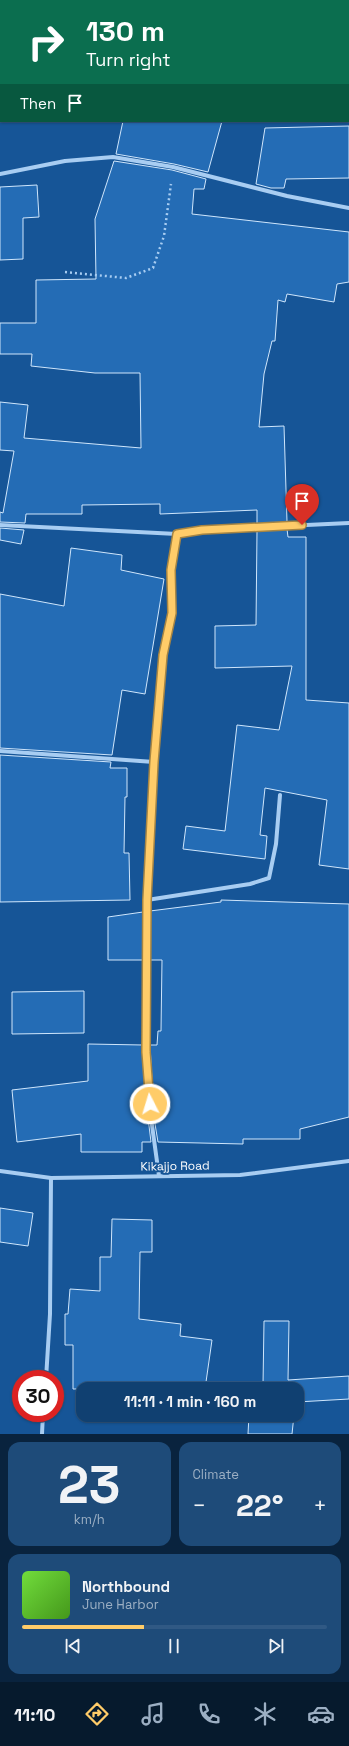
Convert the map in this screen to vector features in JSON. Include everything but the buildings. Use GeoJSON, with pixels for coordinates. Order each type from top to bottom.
{"type":"FeatureCollection","features":[{"type":"Feature","properties":{"kind":"street"},"geometry":{"type":"LineString","coordinates":[[0,174],[64,161],[113,156],[173,167],[287,196],[349,208]]}},
{"type":"Feature","properties":{"kind":"street"},"geometry":{"type":"LineString","coordinates":[[0,526],[177,534],[202,530],[349,523]]}},
{"type":"Feature","properties":{"kind":"street"},"geometry":{"type":"LineString","coordinates":[[159,1176],[151,1118],[146,1052],[147,900],[154,762],[163,655],[172,613],[171,570],[177,534]]}},
{"type":"Feature","properties":{"kind":"street"},"geometry":{"type":"LineString","coordinates":[[0,751],[154,762]]}},
{"type":"Feature","properties":{"kind":"street"},"geometry":{"type":"LineString","coordinates":[[147,900],[250,884],[269,878],[276,844],[280,795]]}},
{"type":"Feature","properties":{"kind":"street","name":"Kikajjo Road"},"geometry":{"type":"LineString","coordinates":[[0,1171],[51,1178],[240,1175],[349,1161]]}},
{"type":"Feature","properties":{"kind":"street"},"geometry":{"type":"LineString","coordinates":[[47,1370],[50,1314],[51,1178]]}},
{"type":"Feature","properties":{"kind":"street"},"geometry":{"type":"LineString","coordinates":[[42,1434],[43,1422]]}},
{"type":"Feature","properties":{"kind":"path"},"geometry":{"type":"LineString","coordinates":[[65,272],[126,278],[153,268],[164,236],[173,167]]}},
{"type":"Feature","properties":{"kind":"route"},"geometry":{"type":"LineString","coordinates":[[150,1104],[146,1052],[147,900],[154,762],[163,655],[172,613],[171,570],[176,550],[177,534],[202,530],[302,525]]}}]}
